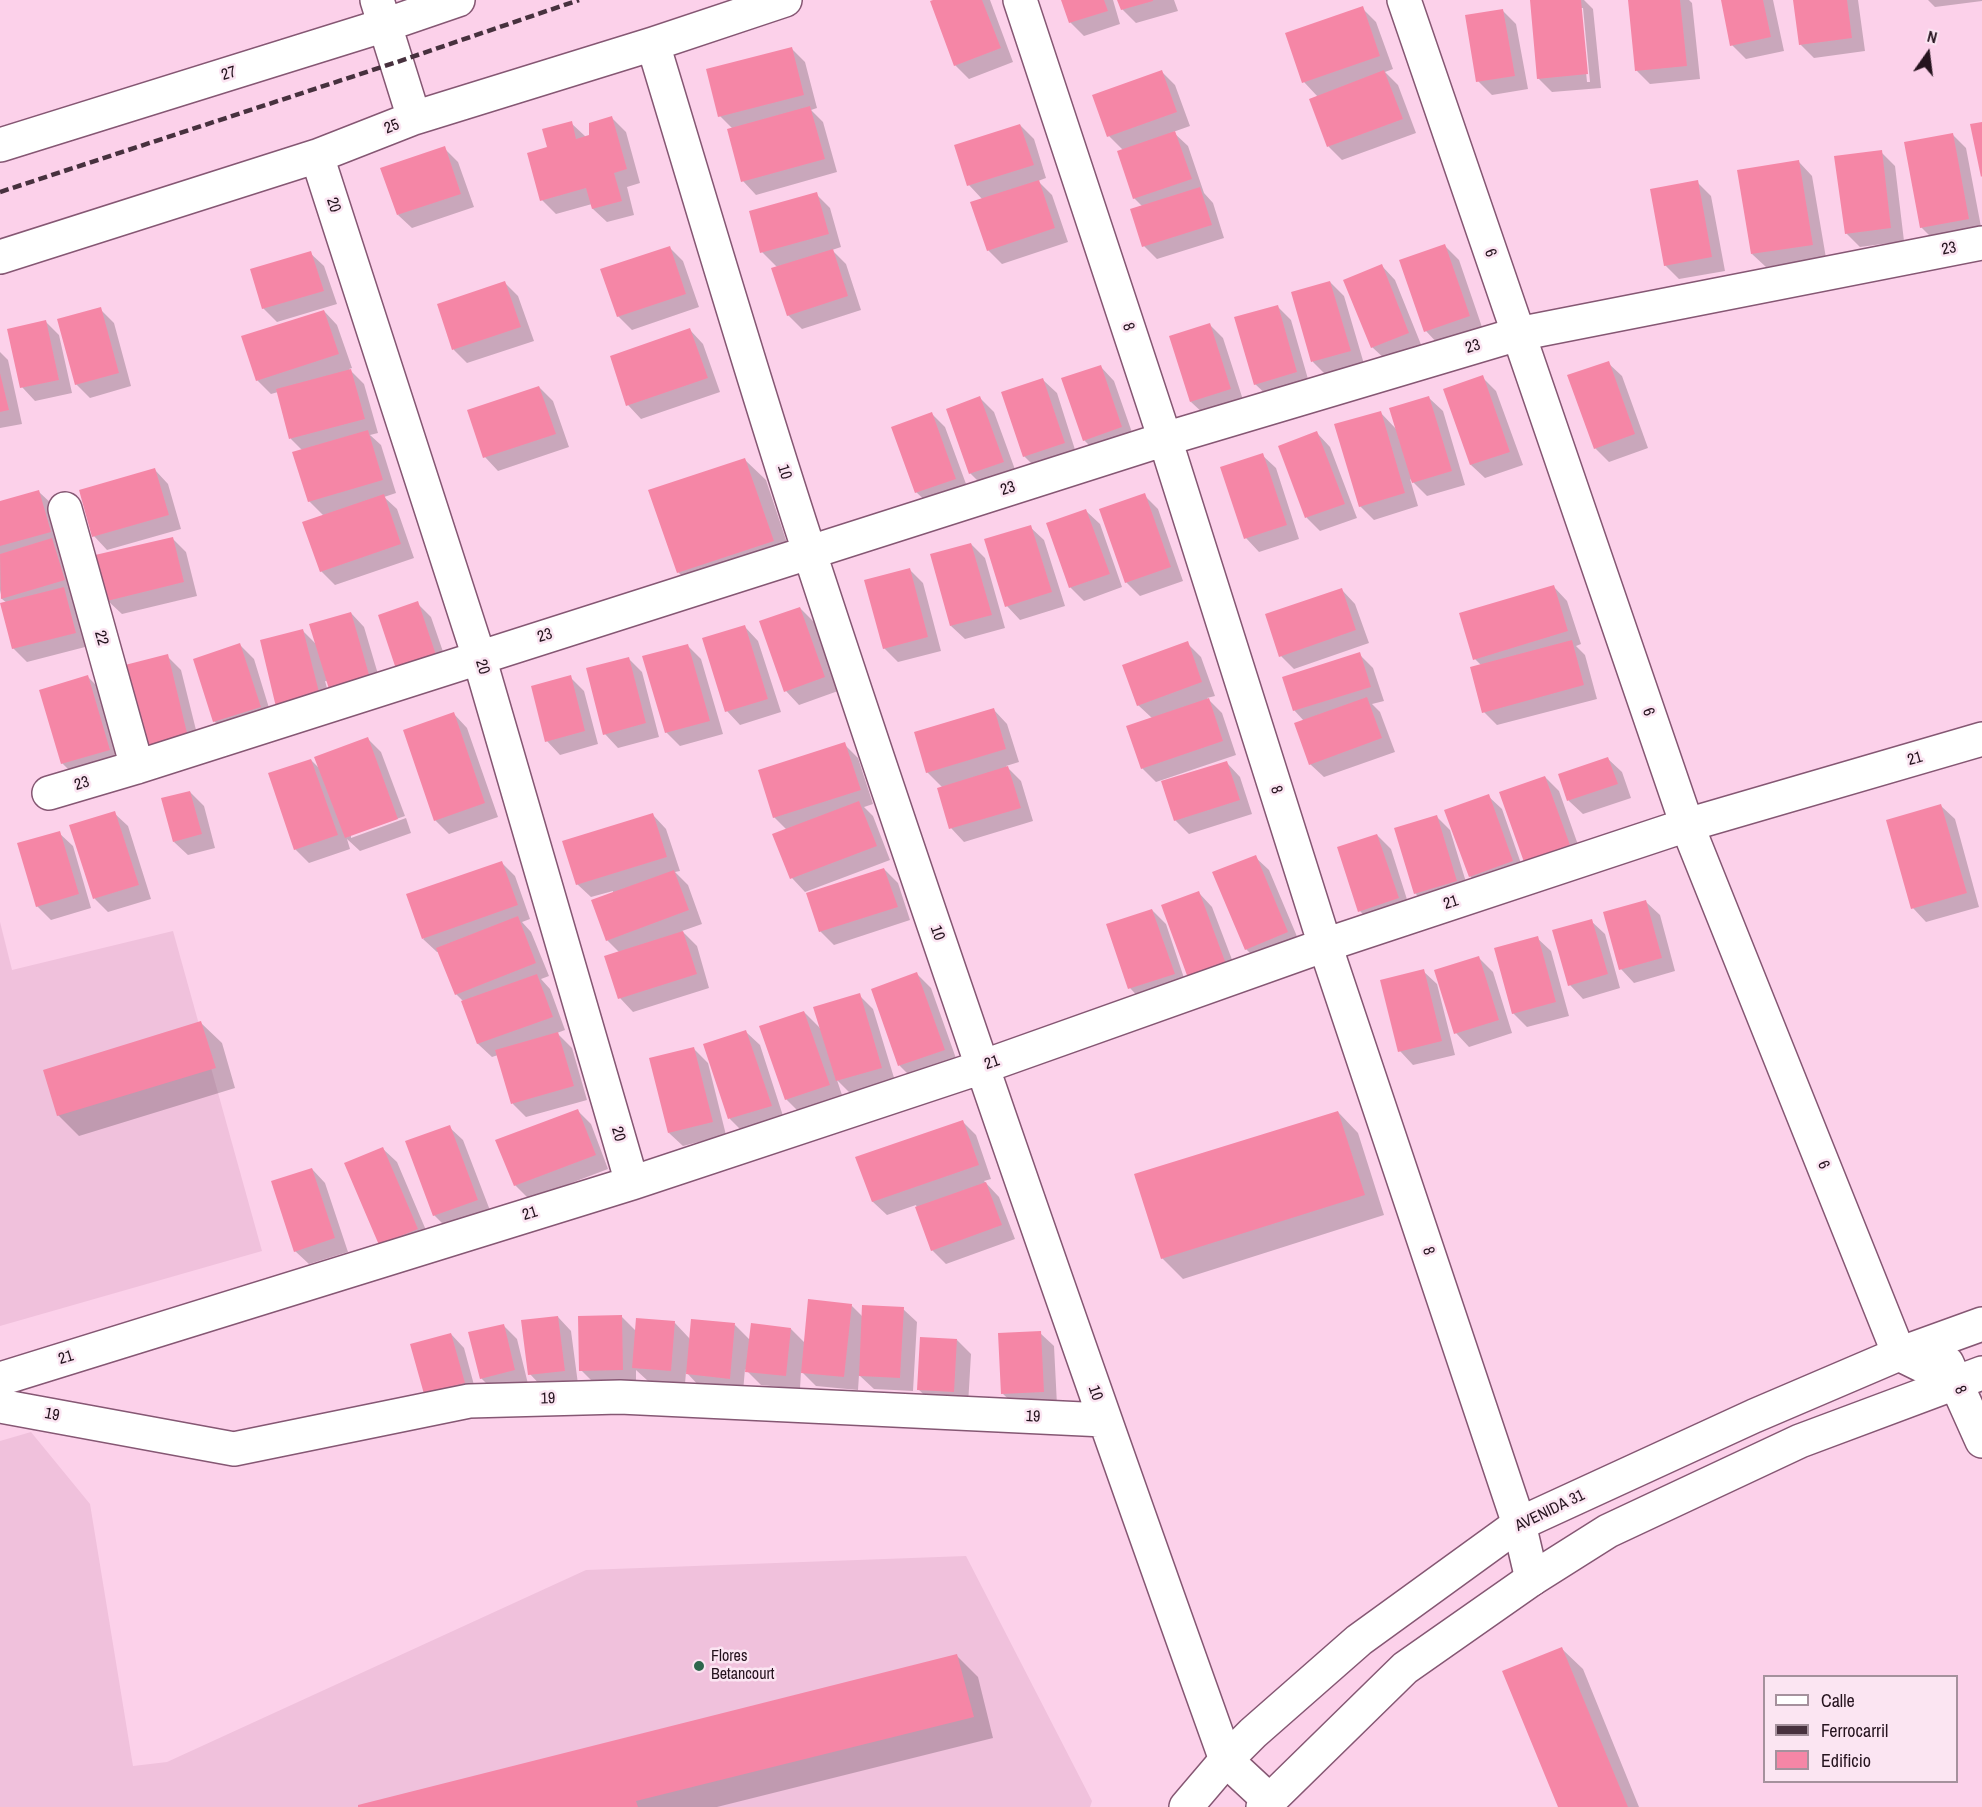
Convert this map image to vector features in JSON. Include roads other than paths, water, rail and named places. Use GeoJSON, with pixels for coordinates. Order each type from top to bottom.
{"type":"FeatureCollection","features":[{"type":"Feature","properties":{"kind":"street","name":"27"},"geometry":{"type":"LineString","coordinates":[[0,145],[381,13],[458,0]]}},
{"type":"Feature","properties":{"kind":"street","name":"25"},"geometry":{"type":"LineString","coordinates":[[0,257],[317,156],[414,118],[785,0]]}},
{"type":"Feature","properties":{"kind":"street","name":"8"},"geometry":{"type":"LineString","coordinates":[[1020,0],[1165,439],[1325,945],[1519,1524],[1532,1579]]}},
{"type":"Feature","properties":{"kind":"street","name":"6"},"geometry":{"type":"LineString","coordinates":[[1404,0],[1687,825],[1899,1354]]}},
{"type":"Feature","properties":{"kind":"street"},"geometry":{"type":"LineString","coordinates":[[381,13],[414,118]]}},
{"type":"Feature","properties":{"kind":"street","name":"10"},"geometry":{"type":"LineString","coordinates":[[652,44],[809,553],[1104,1420],[1226,1760],[1266,1803]]}},
{"type":"Feature","properties":{"kind":"street","name":"20"},"geometry":{"type":"LineString","coordinates":[[317,156],[479,657],[632,1183]]}},
{"type":"Feature","properties":{"kind":"street","name":"23"},"geometry":{"type":"LineString","coordinates":[[49,793],[137,767],[1165,439],[1518,334],[1982,243]]}},
{"type":"Feature","properties":{"kind":"street","name":"22"},"geometry":{"type":"LineString","coordinates":[[65,509],[137,767]]}},
{"type":"Feature","properties":{"kind":"street","name":"21"},"geometry":{"type":"LineString","coordinates":[[0,1379],[632,1183],[982,1067],[1325,945],[1687,825],[1982,739]]}},
{"type":"Feature","properties":{"kind":"street","name":"AVENIDA 31"},"geometry":{"type":"LineString","coordinates":[[1186,1807],[1226,1760],[1253,1733],[1359,1640],[1519,1524],[1754,1416],[1899,1354],[1982,1324]]}},
{"type":"Feature","properties":{"kind":"street","name":"8"},"geometry":{"type":"LineString","coordinates":[[1936,1340],[1969,1377],[1982,1441]]}},
{"type":"Feature","properties":{"kind":"street"},"geometry":{"type":"LineString","coordinates":[[1899,1354],[1969,1377]]}},
{"type":"Feature","properties":{"kind":"street"},"geometry":{"type":"LineString","coordinates":[[1266,1803],[1405,1668],[1532,1579],[1608,1531],[1790,1446],[1969,1377]]}},
{"type":"Feature","properties":{"kind":"street","name":"19"},"geometry":{"type":"LineString","coordinates":[[0,1406],[234,1449],[469,1401],[620,1397],[1104,1420]]}},
{"type":"Feature","properties":{"kind":"railway"},"geometry":{"type":"LineString","coordinates":[[0,192],[579,0]]}},
{"type":"Feature","properties":{"kind":"place","name":"Flores Betancourt"},"geometry":{"type":"Point","coordinates":[699,1666]}}]}
